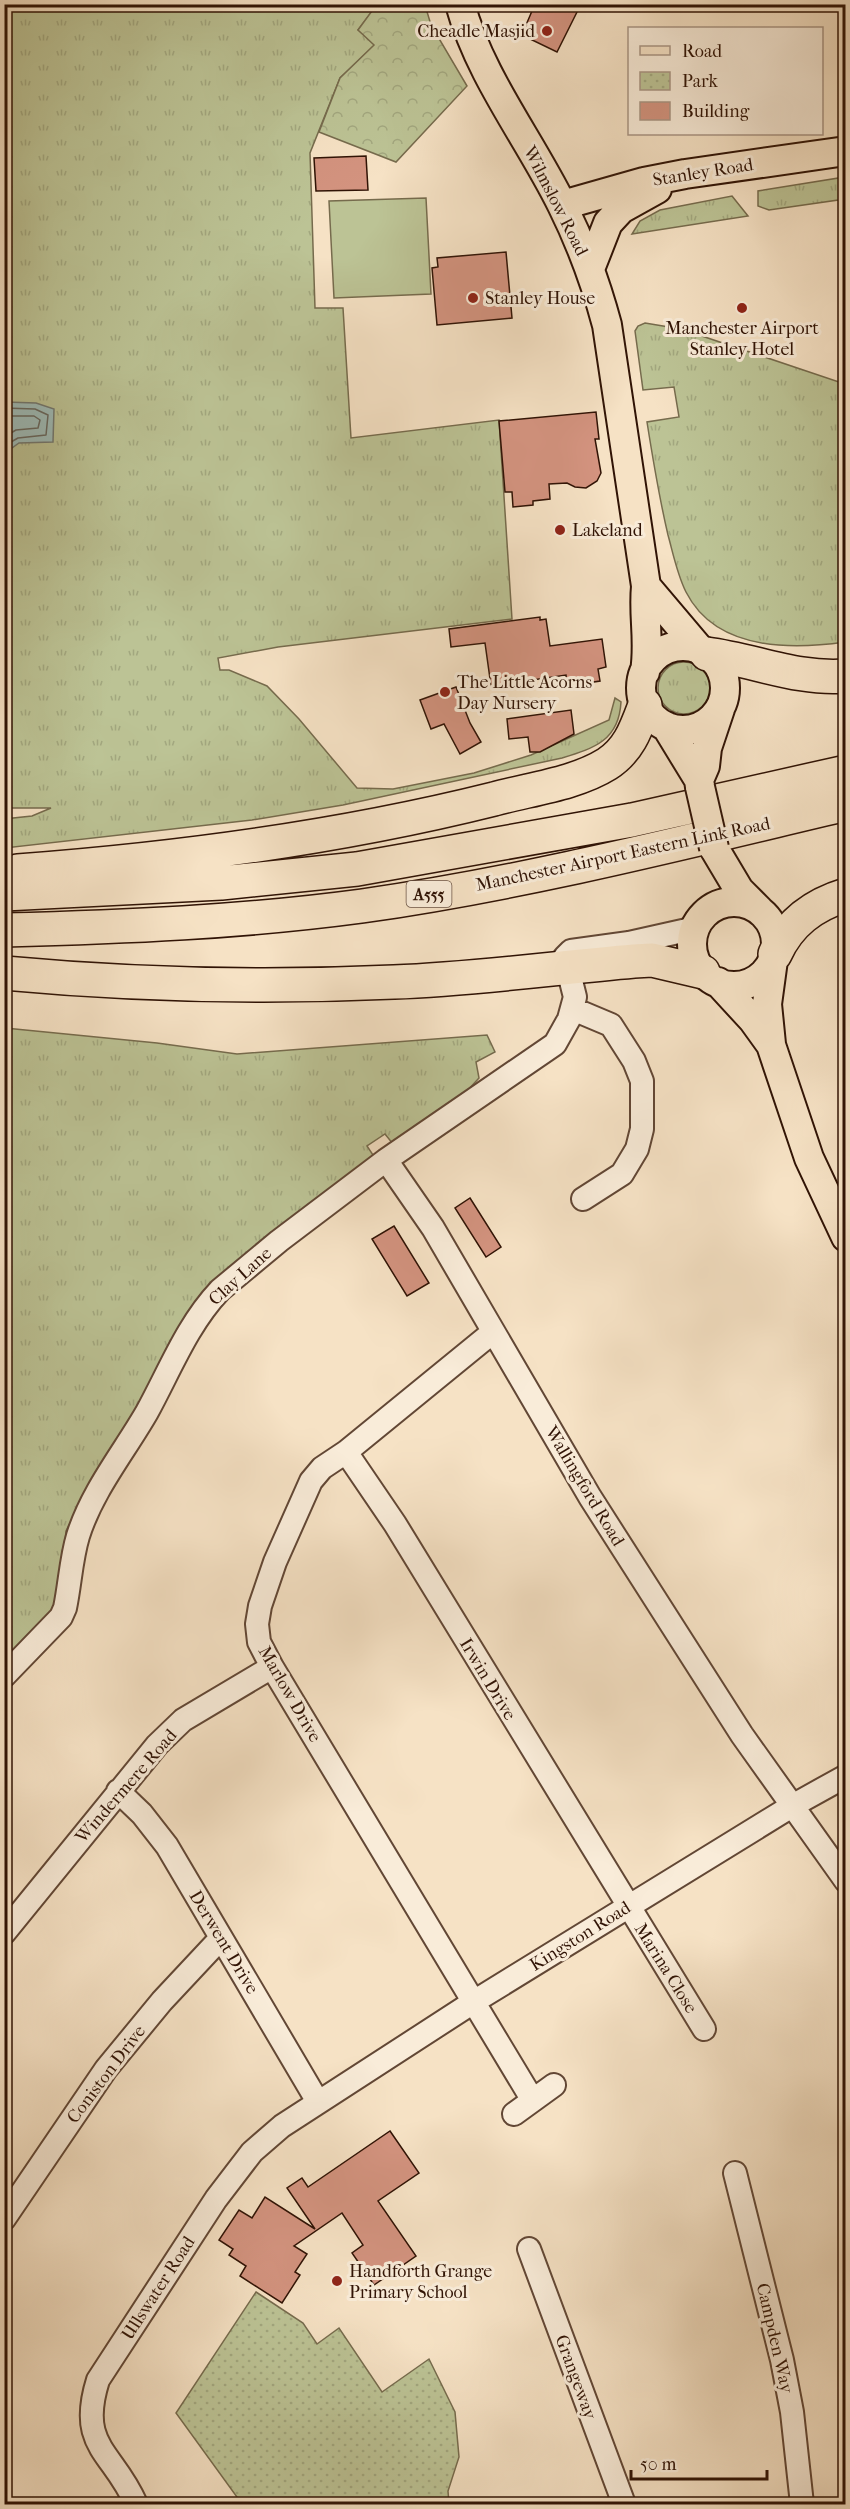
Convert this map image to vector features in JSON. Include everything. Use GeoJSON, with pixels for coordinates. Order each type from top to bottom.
{"type":"FeatureCollection","features":[{"type":"Feature","properties":{"kind":"highway"},"geometry":{"type":"LineString","coordinates":[[704,652],[794,674],[846,676]]}},
{"type":"Feature","properties":{"kind":"highway"},"geometry":{"type":"LineString","coordinates":[[4,873],[191,854],[342,832],[437,813],[568,780],[605,765],[623,752],[635,733],[656,716]]}},
{"type":"Feature","properties":{"kind":"highway","name":"Manchester Airport Eastern Link Road"},"geometry":{"type":"LineString","coordinates":[[4,894],[221,883],[357,869],[632,820],[846,772]]}},
{"type":"Feature","properties":{"kind":"highway","name":"Manchester Airport Eastern Link Road"},"geometry":{"type":"LineString","coordinates":[[4,930],[117,928],[224,921],[362,906],[519,879],[846,804]]}},
{"type":"Feature","properties":{"kind":"highway"},"geometry":{"type":"LineString","coordinates":[[774,957],[781,940],[796,921],[820,905],[846,895]]}},
{"type":"Feature","properties":{"kind":"highway"},"geometry":{"type":"LineString","coordinates":[[4,973],[186,984],[298,985],[431,980],[652,960],[711,977]]}},
{"type":"Feature","properties":{"kind":"main road","name":"Wilmslow Road"},"geometry":{"type":"LineString","coordinates":[[460,4],[478,54],[563,205],[590,268],[608,325],[646,586],[644,608],[649,639],[645,672]]}},
{"type":"Feature","properties":{"kind":"main road","name":"Stanley Road"},"geometry":{"type":"LineString","coordinates":[[563,205],[644,182],[685,174],[846,151]]}},
{"type":"Feature","properties":{"kind":"main road"},"geometry":{"type":"LineString","coordinates":[[590,268],[608,223],[621,209],[685,174]]}},
{"type":"Feature","properties":{"kind":"main road"},"geometry":{"type":"LineString","coordinates":[[646,586],[716,663],[723,674],[725,688],[699,783]]}},
{"type":"Feature","properties":{"kind":"main road"},"geometry":{"type":"LineString","coordinates":[[704,652],[688,647],[667,650],[652,661],[645,672],[642,687],[656,716],[699,783],[714,849],[739,890],[769,920],[774,930],[774,957],[767,1004],[771,1046],[809,1158],[846,1237]]}},
{"type":"Feature","properties":{"kind":"main road"},"geometry":{"type":"LineString","coordinates":[[656,716],[683,730],[694,729],[705,724],[720,709]]}},
{"type":"Feature","properties":{"kind":"main road"},"geometry":{"type":"LineString","coordinates":[[714,849],[708,895],[697,925],[693,949],[711,977],[753,1020],[771,1046]]}},
{"type":"Feature","properties":{"kind":"main road"},"geometry":{"type":"LineString","coordinates":[[697,925],[708,912],[728,902],[739,902],[759,910]]}},
{"type":"Feature","properties":{"kind":"main road"},"geometry":{"type":"LineString","coordinates":[[711,977],[734,986],[745,984],[763,974],[774,957]]}},
{"type":"Feature","properties":{"kind":"street"},"geometry":{"type":"LineString","coordinates":[[583,1198],[622,1174],[637,1149],[642,1129],[642,1082],[634,1061],[610,1025],[573,1009],[574,997],[565,957],[571,951],[629,943],[697,925]]}},
{"type":"Feature","properties":{"kind":"street","name":"Clay Lane"},"geometry":{"type":"LineString","coordinates":[[4,1676],[61,1617],[65,1608],[74,1550],[84,1520],[102,1483],[146,1413],[195,1320],[208,1303],[279,1241],[386,1160],[555,1044],[570,1019],[573,1009]]}},
{"type":"Feature","properties":{"kind":"street","name":"Wallingford Road"},"geometry":{"type":"LineString","coordinates":[[386,1160],[432,1228],[590,1497],[742,1735],[846,1881]]}},
{"type":"Feature","properties":{"kind":"street","name":"Marlow Drive"},"geometry":{"type":"LineString","coordinates":[[493,1332],[346,1452],[322,1468],[311,1481],[275,1562],[260,1606],[257,1624],[259,1642],[272,1667],[532,2098]]}},
{"type":"Feature","properties":{"kind":"street","name":"Irwin Drive"},"geometry":{"type":"LineString","coordinates":[[346,1452],[395,1524],[628,1907]]}},
{"type":"Feature","properties":{"kind":"street","name":"Windermere Road"},"geometry":{"type":"LineString","coordinates":[[4,1933],[117,1791],[157,1745],[183,1720],[272,1667]]}},
{"type":"Feature","properties":{"kind":"street","name":"Kingston Road"},"geometry":{"type":"LineString","coordinates":[[318,2102],[475,2001],[792,1806],[846,1776]]}},
{"type":"Feature","properties":{"kind":"street","name":"Derwent Drive"},"geometry":{"type":"LineString","coordinates":[[117,1791],[142,1814],[167,1846],[318,2102]]}},
{"type":"Feature","properties":{"kind":"street","name":"Marina Close"},"geometry":{"type":"LineString","coordinates":[[628,1907],[704,2029]]}},
{"type":"Feature","properties":{"kind":"street","name":"Coniston Drive"},"geometry":{"type":"LineString","coordinates":[[4,2220],[106,2069],[162,2001],[220,1939]]}},
{"type":"Feature","properties":{"kind":"street"},"geometry":{"type":"LineString","coordinates":[[514,2114],[532,2098],[554,2085]]}},
{"type":"Feature","properties":{"kind":"street","name":"Ullswater Road"},"geometry":{"type":"LineString","coordinates":[[136,2505],[130,2490],[100,2448],[91,2424],[91,2403],[98,2380],[216,2199],[252,2152],[282,2126],[318,2102]]}},
{"type":"Feature","properties":{"kind":"street","name":"Campden Way"},"geometry":{"type":"LineString","coordinates":[[735,2173],[786,2381],[792,2412],[802,2505]]}},
{"type":"Feature","properties":{"kind":"street","name":"Grangeway"},"geometry":{"type":"LineString","coordinates":[[529,2248],[624,2505]]}},
{"type":"Feature","properties":{"kind":"green space"},"geometry":{"type":"Polygon","coordinates":[[[377,4],[425,5],[431,25],[467,86],[396,162],[319,132],[340,78],[374,45],[358,30],[377,4]]]}},
{"type":"Feature","properties":{"kind":"green space"},"geometry":{"type":"Polygon","coordinates":[[[5,5],[377,5],[358,30],[375,45],[340,78],[310,153],[315,308],[343,308],[351,438],[499,420],[512,619],[278,647],[218,658],[220,670],[229,670],[267,686],[299,719],[357,788],[393,789],[474,773],[531,755],[609,720],[615,698],[621,702],[619,715],[616,725],[603,740],[595,746],[562,758],[343,805],[252,820],[5,848],[4,819],[32,816],[51,808],[5,808],[5,5]]]}},
{"type":"Feature","properties":{"kind":"green space"},"geometry":{"type":"Polygon","coordinates":[[[845,177],[845,199],[769,210],[758,206],[758,191],[845,177]]]}},
{"type":"Feature","properties":{"kind":"green space"},"geometry":{"type":"Polygon","coordinates":[[[732,196],[748,216],[632,234],[640,221],[660,210],[732,196]]]}},
{"type":"Feature","properties":{"kind":"green space"},"geometry":{"type":"Polygon","coordinates":[[[426,198],[431,294],[334,298],[329,201],[426,198]]]}},
{"type":"Feature","properties":{"kind":"green space"},"geometry":{"type":"Polygon","coordinates":[[[645,323],[681,329],[845,384],[845,642],[824,645],[778,645],[735,636],[716,626],[699,611],[686,592],[668,535],[647,422],[679,417],[674,387],[643,390],[635,331],[638,326],[645,323]]]}},
{"type":"Feature","properties":{"kind":"green space"},"geometry":{"type":"Polygon","coordinates":[[[684,662],[698,666],[706,674],[710,688],[706,702],[698,710],[684,714],[670,710],[662,702],[658,688],[662,674],[670,666],[684,662]]]}},
{"type":"Feature","properties":{"kind":"green space"},"geometry":{"type":"Polygon","coordinates":[[[5,1028],[157,1043],[237,1054],[487,1035],[495,1052],[476,1062],[479,1078],[467,1091],[393,1144],[385,1134],[367,1146],[375,1158],[324,1194],[163,1365],[83,1497],[66,1531],[60,1601],[5,1664],[5,1028]]]}},
{"type":"Feature","properties":{"kind":"green space"},"geometry":{"type":"Polygon","coordinates":[[[256,2292],[303,2323],[317,2344],[339,2328],[382,2392],[429,2359],[455,2412],[459,2457],[448,2491],[449,2504],[242,2504],[176,2413],[256,2292]]]}},
{"type":"Feature","properties":{"kind":"water"},"geometry":{"type":"Polygon","coordinates":[[[5,402],[36,403],[54,409],[53,442],[19,443],[5,453],[5,402]]]}},
{"type":"Feature","properties":{"kind":"building","name":"Cheadle Masjid"},"geometry":{"type":"Polygon","coordinates":[[[535,4],[581,4],[557,52],[528,38],[526,25],[535,4]]]}},
{"type":"Feature","properties":{"kind":"building"},"geometry":{"type":"Polygon","coordinates":[[[366,156],[368,190],[316,191],[314,158],[366,156]]]}},
{"type":"Feature","properties":{"kind":"building","name":"Stanley House"},"geometry":{"type":"Polygon","coordinates":[[[506,252],[512,318],[437,325],[432,268],[438,267],[437,258],[506,252]]]}},
{"type":"Feature","properties":{"kind":"building"},"geometry":{"type":"Polygon","coordinates":[[[596,412],[599,439],[595,439],[601,473],[597,481],[586,488],[575,487],[567,483],[549,484],[550,499],[533,501],[533,505],[513,507],[512,492],[505,492],[499,421],[596,412]]]}},
{"type":"Feature","properties":{"kind":"building"},"geometry":{"type":"Polygon","coordinates":[[[540,617],[540,620],[546,619],[550,646],[602,639],[606,667],[598,669],[600,681],[567,686],[566,675],[491,686],[485,643],[451,647],[449,629],[540,617]]]}},
{"type":"Feature","properties":{"kind":"building"},"geometry":{"type":"Polygon","coordinates":[[[456,687],[470,723],[481,742],[460,754],[444,724],[431,729],[420,700],[456,687]]]}},
{"type":"Feature","properties":{"kind":"building"},"geometry":{"type":"Polygon","coordinates":[[[571,710],[574,734],[540,752],[530,752],[528,737],[509,739],[507,719],[571,710]]]}},
{"type":"Feature","properties":{"kind":"building"},"geometry":{"type":"Polygon","coordinates":[[[470,1198],[501,1247],[486,1257],[455,1208],[470,1198]]]}},
{"type":"Feature","properties":{"kind":"building"},"geometry":{"type":"Polygon","coordinates":[[[394,1226],[429,1283],[407,1296],[372,1239],[394,1226]]]}},
{"type":"Feature","properties":{"kind":"building"},"geometry":{"type":"Polygon","coordinates":[[[390,2131],[419,2173],[378,2201],[416,2256],[374,2285],[352,2253],[363,2245],[342,2213],[294,2246],[307,2254],[295,2272],[300,2275],[282,2303],[240,2276],[246,2266],[229,2255],[233,2249],[219,2240],[239,2210],[252,2218],[265,2197],[315,2229],[287,2188],[302,2178],[308,2187],[390,2131]]]}},
{"type":"Feature","properties":{"kind":"place","name":"Cheadle Masjid"},"geometry":{"type":"Point","coordinates":[547,31]}},
{"type":"Feature","properties":{"kind":"place","name":"Stanley House"},"geometry":{"type":"Point","coordinates":[473,298]}},
{"type":"Feature","properties":{"kind":"place","name":"Manchester Airport Stanley Hotel"},"geometry":{"type":"Point","coordinates":[742,308]}},
{"type":"Feature","properties":{"kind":"place","name":"Lakeland"},"geometry":{"type":"Point","coordinates":[560,530]}},
{"type":"Feature","properties":{"kind":"place","name":"The Little Acorns Day Nursery"},"geometry":{"type":"Point","coordinates":[445,692]}},
{"type":"Feature","properties":{"kind":"place","name":"Handforth Grange Primary School"},"geometry":{"type":"Point","coordinates":[337,2281]}}]}
